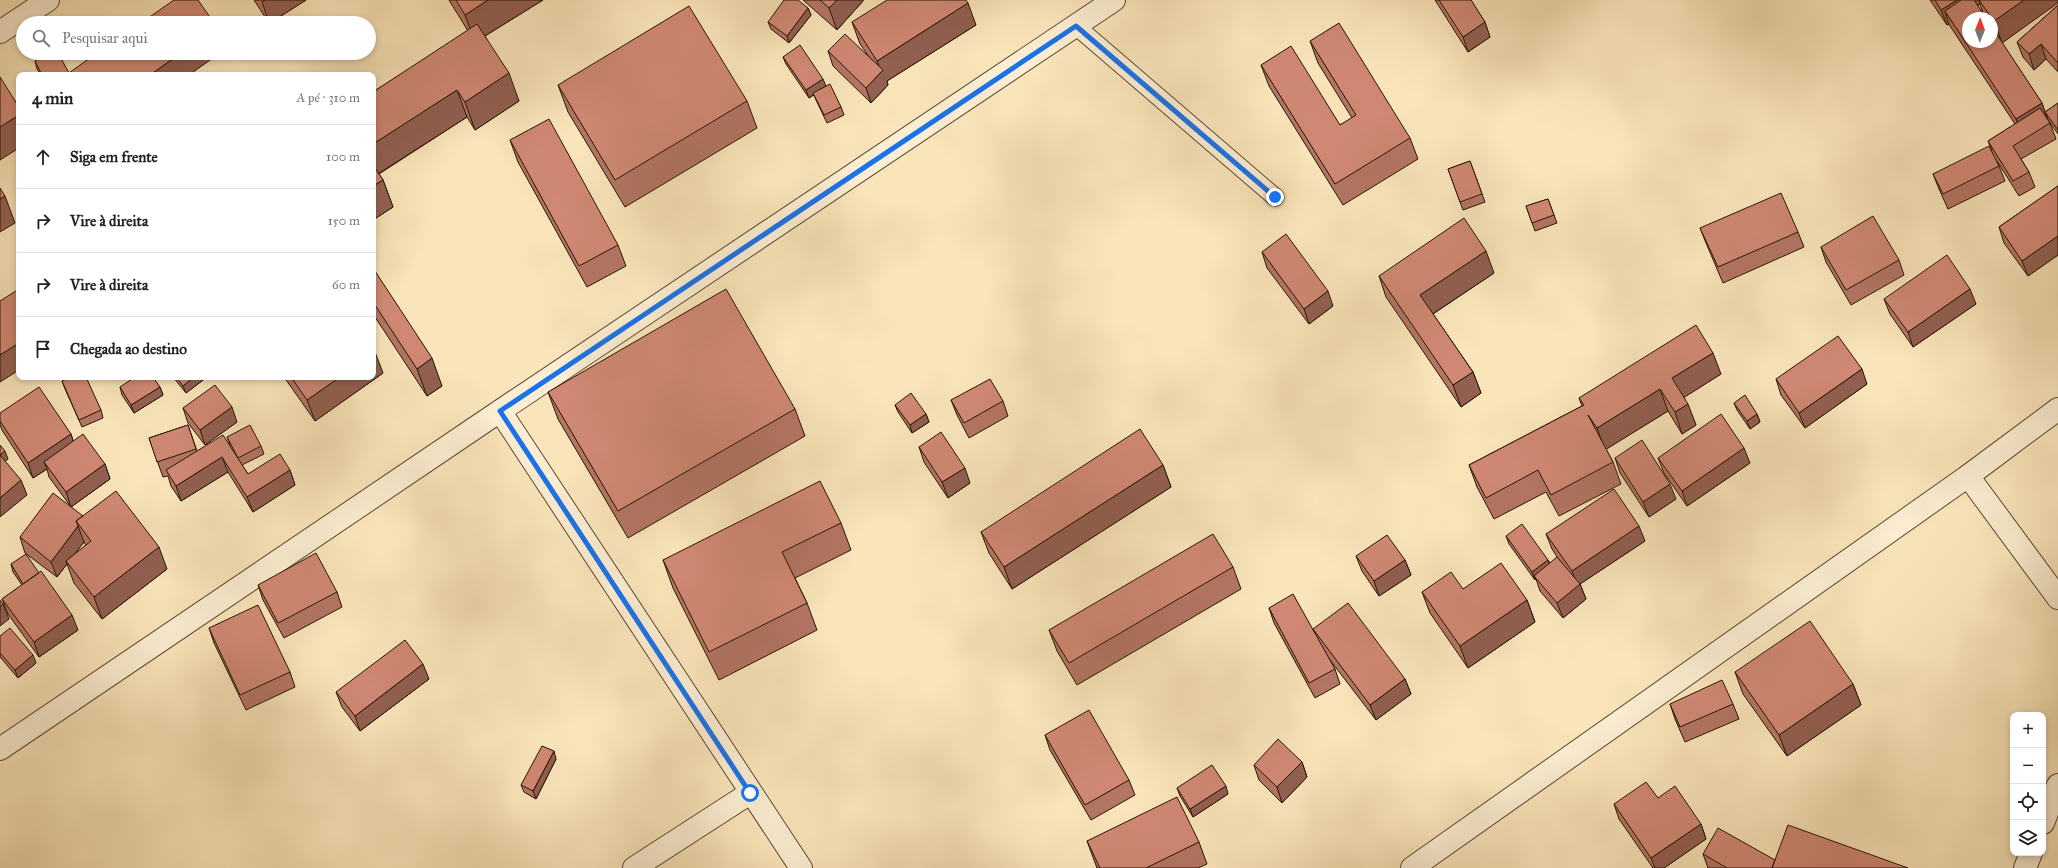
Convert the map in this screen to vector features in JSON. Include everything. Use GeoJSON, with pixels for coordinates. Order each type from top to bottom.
{"type":"FeatureCollection","features":[{"type":"Feature","properties":{"kind":"street"},"geometry":{"type":"LineString","coordinates":[[24,16],[48,0]]}},
{"type":"Feature","properties":{"kind":"street"},"geometry":{"type":"LineString","coordinates":[[0,748],[1114,0]]}},
{"type":"Feature","properties":{"kind":"street"},"geometry":{"type":"LineString","coordinates":[[0,32],[16,21]]}},
{"type":"Feature","properties":{"kind":"street"},"geometry":{"type":"LineString","coordinates":[[1412,868],[1968,476],[2058,409]]}},
{"type":"Feature","properties":{"kind":"street"},"geometry":{"type":"LineString","coordinates":[[500,411],[750,793],[801,868]]}},
{"type":"Feature","properties":{"kind":"street"},"geometry":{"type":"LineString","coordinates":[[1968,476],[2058,598]]}},
{"type":"Feature","properties":{"kind":"street"},"geometry":{"type":"LineString","coordinates":[[2044,820],[2058,785]]}},
{"type":"Feature","properties":{"kind":"street"},"geometry":{"type":"LineString","coordinates":[[634,868],[750,793]]}},
{"type":"Feature","properties":{"kind":"street"},"geometry":{"type":"LineString","coordinates":[[2025,868],[2030,856]]}},
{"type":"Feature","properties":{"kind":"lane"},"geometry":{"type":"LineString","coordinates":[[1076,26],[1275,197]]}},
{"type":"Feature","properties":{"kind":"building"},"geometry":{"type":"Polygon","coordinates":[[[174,0],[198,0],[209,16],[151,16],[174,0]]]}},
{"type":"Feature","properties":{"kind":"building"},"geometry":{"type":"Polygon","coordinates":[[[456,0],[488,0],[465,15],[456,0]]]}},
{"type":"Feature","properties":{"kind":"building"},"geometry":{"type":"Polygon","coordinates":[[[784,0],[798,0],[808,8],[787,36],[768,22],[784,0]]]}},
{"type":"Feature","properties":{"kind":"building"},"geometry":{"type":"Polygon","coordinates":[[[820,0],[837,0],[829,8],[820,0]]]}},
{"type":"Feature","properties":{"kind":"building"},"geometry":{"type":"Polygon","coordinates":[[[887,0],[966,0],[968,3],[877,61],[852,22],[887,0]]]}},
{"type":"Feature","properties":{"kind":"building"},"geometry":{"type":"Polygon","coordinates":[[[1439,0],[1471,0],[1485,22],[1463,37],[1439,0]]]}},
{"type":"Feature","properties":{"kind":"building"},"geometry":{"type":"Polygon","coordinates":[[[1935,0],[1957,0],[1941,10],[1935,0]]]}},
{"type":"Feature","properties":{"kind":"building"},"geometry":{"type":"Polygon","coordinates":[[[1961,0],[1974,0],[1982,12],[1962,12],[1962,37],[1945,11],[1961,0]]]}},
{"type":"Feature","properties":{"kind":"building"},"geometry":{"type":"Polygon","coordinates":[[[1979,0],[2024,0],[1998,18],[1998,12],[1988,12],[1979,0]]]}},
{"type":"Feature","properties":{"kind":"building"},"geometry":{"type":"Polygon","coordinates":[[[2058,5],[2058,63],[2041,44],[2029,54],[2017,42],[2058,5]]]}},
{"type":"Feature","properties":{"kind":"building"},"geometry":{"type":"Polygon","coordinates":[[[689,6],[747,101],[615,180],[558,85],[689,6]]]}},
{"type":"Feature","properties":{"kind":"building"},"geometry":{"type":"Polygon","coordinates":[[[1339,23],[1410,138],[1335,184],[1261,65],[1291,46],[1340,125],[1356,115],[1310,41],[1339,23]]]}},
{"type":"Feature","properties":{"kind":"building"},"geometry":{"type":"Polygon","coordinates":[[[477,24],[509,73],[465,102],[457,90],[376,142],[376,90],[477,24]]]}},
{"type":"Feature","properties":{"kind":"building"},"geometry":{"type":"Polygon","coordinates":[[[845,34],[883,70],[866,88],[828,51],[845,34]]]}},
{"type":"Feature","properties":{"kind":"building"},"geometry":{"type":"Polygon","coordinates":[[[1998,36],[2042,103],[2016,119],[1969,48],[1998,48],[1998,36]]]}},
{"type":"Feature","properties":{"kind":"building"},"geometry":{"type":"Polygon","coordinates":[[[800,45],[823,79],[806,90],[783,57],[800,45]]]}},
{"type":"Feature","properties":{"kind":"building"},"geometry":{"type":"Polygon","coordinates":[[[62,60],[68,72],[40,72],[35,61],[62,60]]]}},
{"type":"Feature","properties":{"kind":"building"},"geometry":{"type":"Polygon","coordinates":[[[87,60],[171,60],[154,72],[70,72],[87,60]]]}},
{"type":"Feature","properties":{"kind":"building"},"geometry":{"type":"Polygon","coordinates":[[[0,77],[16,102],[16,117],[0,127],[0,77]]]}},
{"type":"Feature","properties":{"kind":"building"},"geometry":{"type":"Polygon","coordinates":[[[830,84],[841,107],[824,115],[813,93],[830,84]]]}},
{"type":"Feature","properties":{"kind":"building"},"geometry":{"type":"Polygon","coordinates":[[[2058,103],[2058,130],[2045,112],[2058,103]]]}},
{"type":"Feature","properties":{"kind":"building"},"geometry":{"type":"Polygon","coordinates":[[[2040,108],[2050,123],[2013,146],[2029,172],[2013,181],[1988,141],[2040,108]]]}},
{"type":"Feature","properties":{"kind":"building"},"geometry":{"type":"Polygon","coordinates":[[[549,119],[618,245],[579,266],[510,140],[549,119]]]}},
{"type":"Feature","properties":{"kind":"building"},"geometry":{"type":"Polygon","coordinates":[[[1989,146],[1999,166],[1943,194],[1933,174],[1989,146]]]}},
{"type":"Feature","properties":{"kind":"building"},"geometry":{"type":"Polygon","coordinates":[[[1470,161],[1482,194],[1460,202],[1448,169],[1470,161]]]}},
{"type":"Feature","properties":{"kind":"building"},"geometry":{"type":"Polygon","coordinates":[[[376,170],[383,180],[376,184],[376,170]]]}},
{"type":"Feature","properties":{"kind":"building"},"geometry":{"type":"Polygon","coordinates":[[[2058,186],[2058,236],[2022,261],[1999,227],[2058,186]]]}},
{"type":"Feature","properties":{"kind":"building"},"geometry":{"type":"Polygon","coordinates":[[[0,188],[5,196],[0,199],[0,188]]]}},
{"type":"Feature","properties":{"kind":"building"},"geometry":{"type":"Polygon","coordinates":[[[1781,193],[1798,232],[1718,267],[1700,228],[1781,193]]]}},
{"type":"Feature","properties":{"kind":"building"},"geometry":{"type":"Polygon","coordinates":[[[1548,199],[1554,215],[1532,223],[1526,206],[1548,199]]]}},
{"type":"Feature","properties":{"kind":"building"},"geometry":{"type":"Polygon","coordinates":[[[1873,216],[1899,260],[1846,290],[1821,247],[1873,216]]]}},
{"type":"Feature","properties":{"kind":"building"},"geometry":{"type":"Polygon","coordinates":[[[1464,218],[1486,251],[1420,295],[1473,372],[1453,385],[1379,276],[1464,218]]]}},
{"type":"Feature","properties":{"kind":"building"},"geometry":{"type":"Polygon","coordinates":[[[1286,234],[1328,291],[1304,309],[1262,252],[1286,234]]]}},
{"type":"Feature","properties":{"kind":"building"},"geometry":{"type":"Polygon","coordinates":[[[1947,255],[1970,289],[1908,332],[1884,299],[1947,255]]]}},
{"type":"Feature","properties":{"kind":"building"},"geometry":{"type":"Polygon","coordinates":[[[376,273],[432,358],[417,369],[376,307],[376,273]]]}},
{"type":"Feature","properties":{"kind":"building"},"geometry":{"type":"Polygon","coordinates":[[[726,289],[795,409],[618,511],[548,392],[726,289]]]}},
{"type":"Feature","properties":{"kind":"building"},"geometry":{"type":"Polygon","coordinates":[[[16,291],[16,345],[0,355],[0,301],[16,291]]]}},
{"type":"Feature","properties":{"kind":"building"},"geometry":{"type":"Polygon","coordinates":[[[1696,325],[1713,353],[1672,378],[1688,404],[1675,412],[1660,389],[1597,428],[1588,415],[1613,462],[1551,495],[1538,470],[1486,498],[1469,465],[1584,405],[1579,398],[1696,325]]]}},
{"type":"Feature","properties":{"kind":"building"},"geometry":{"type":"Polygon","coordinates":[[[1838,336],[1862,369],[1799,413],[1776,379],[1838,336]]]}},
{"type":"Feature","properties":{"kind":"building"},"geometry":{"type":"Polygon","coordinates":[[[990,379],[1003,401],[964,423],[951,400],[990,379]]]}},
{"type":"Feature","properties":{"kind":"building"},"geometry":{"type":"Polygon","coordinates":[[[87,380],[101,410],[79,420],[62,381],[87,380]]]}},
{"type":"Feature","properties":{"kind":"building"},"geometry":{"type":"Polygon","coordinates":[[[130,380],[155,380],[160,387],[131,405],[120,387],[130,380]]]}},
{"type":"Feature","properties":{"kind":"building"},"geometry":{"type":"Polygon","coordinates":[[[178,380],[190,380],[183,386],[178,380]]]}},
{"type":"Feature","properties":{"kind":"building"},"geometry":{"type":"Polygon","coordinates":[[[293,380],[336,380],[307,400],[293,380]]]}},
{"type":"Feature","properties":{"kind":"building"},"geometry":{"type":"Polygon","coordinates":[[[215,385],[232,407],[200,430],[183,408],[215,385]]]}},
{"type":"Feature","properties":{"kind":"building"},"geometry":{"type":"Polygon","coordinates":[[[39,387],[71,434],[28,463],[0,421],[0,413],[39,387]]]}},
{"type":"Feature","properties":{"kind":"building"},"geometry":{"type":"Polygon","coordinates":[[[911,393],[926,414],[910,425],[895,405],[911,393]]]}},
{"type":"Feature","properties":{"kind":"building"},"geometry":{"type":"Polygon","coordinates":[[[1745,395],[1757,414],[1747,421],[1734,403],[1745,395]]]}},
{"type":"Feature","properties":{"kind":"building"},"geometry":{"type":"Polygon","coordinates":[[[1721,414],[1744,448],[1682,491],[1658,458],[1721,414]]]}},
{"type":"Feature","properties":{"kind":"building"},"geometry":{"type":"Polygon","coordinates":[[[188,425],[196,449],[157,462],[149,438],[188,425]]]}},
{"type":"Feature","properties":{"kind":"building"},"geometry":{"type":"Polygon","coordinates":[[[250,425],[261,446],[238,458],[227,437],[250,425]]]}},
{"type":"Feature","properties":{"kind":"building"},"geometry":{"type":"Polygon","coordinates":[[[1140,429],[1163,465],[1004,567],[981,532],[1140,429]]]}},
{"type":"Feature","properties":{"kind":"building"},"geometry":{"type":"Polygon","coordinates":[[[941,432],[965,468],[942,482],[919,447],[941,432]]]}},
{"type":"Feature","properties":{"kind":"building"},"geometry":{"type":"Polygon","coordinates":[[[83,434],[105,464],[66,492],[44,462],[83,434]]]}},
{"type":"Feature","properties":{"kind":"building"},"geometry":{"type":"Polygon","coordinates":[[[223,435],[248,474],[280,454],[290,470],[247,497],[222,457],[176,486],[166,470],[223,435]]]}},
{"type":"Feature","properties":{"kind":"building"},"geometry":{"type":"Polygon","coordinates":[[[1642,440],[1670,484],[1643,502],[1615,458],[1642,440]]]}},
{"type":"Feature","properties":{"kind":"building"},"geometry":{"type":"Polygon","coordinates":[[[0,445],[5,451],[0,455],[0,445]]]}},
{"type":"Feature","properties":{"kind":"building"},"geometry":{"type":"Polygon","coordinates":[[[0,455],[21,480],[0,498],[0,455]]]}},
{"type":"Feature","properties":{"kind":"building"},"geometry":{"type":"Polygon","coordinates":[[[820,481],[841,523],[782,552],[807,603],[709,652],[663,560],[820,481]]]}},
{"type":"Feature","properties":{"kind":"building"},"geometry":{"type":"Polygon","coordinates":[[[1614,489],[1639,526],[1572,571],[1546,534],[1614,489]]]}},
{"type":"Feature","properties":{"kind":"building"},"geometry":{"type":"Polygon","coordinates":[[[116,491],[159,547],[94,597],[66,561],[91,541],[76,521],[116,491]]]}},
{"type":"Feature","properties":{"kind":"building"},"geometry":{"type":"Polygon","coordinates":[[[53,493],[83,516],[76,521],[78,526],[51,562],[20,537],[53,493]]]}},
{"type":"Feature","properties":{"kind":"building"},"geometry":{"type":"Polygon","coordinates":[[[1522,524],[1548,560],[1532,572],[1506,536],[1522,524]]]}},
{"type":"Feature","properties":{"kind":"building"},"geometry":{"type":"Polygon","coordinates":[[[1213,534],[1233,567],[1069,663],[1049,630],[1213,534]]]}},
{"type":"Feature","properties":{"kind":"building"},"geometry":{"type":"Polygon","coordinates":[[[1387,535],[1405,560],[1374,581],[1356,556],[1387,535]]]}},
{"type":"Feature","properties":{"kind":"building"},"geometry":{"type":"Polygon","coordinates":[[[316,553],[337,592],[278,623],[258,585],[316,553]]]}},
{"type":"Feature","properties":{"kind":"building"},"geometry":{"type":"Polygon","coordinates":[[[26,554],[39,573],[23,584],[11,564],[26,554]]]}},
{"type":"Feature","properties":{"kind":"building"},"geometry":{"type":"Polygon","coordinates":[[[1557,557],[1580,584],[1557,603],[1534,576],[1557,557]]]}},
{"type":"Feature","properties":{"kind":"building"},"geometry":{"type":"Polygon","coordinates":[[[1501,563],[1527,600],[1460,646],[1422,592],[1451,572],[1463,589],[1501,563]]]}},
{"type":"Feature","properties":{"kind":"building"},"geometry":{"type":"Polygon","coordinates":[[[41,571],[72,615],[34,642],[2,599],[41,571]]]}},
{"type":"Feature","properties":{"kind":"building"},"geometry":{"type":"Polygon","coordinates":[[[1293,594],[1335,669],[1309,683],[1269,608],[1293,594]]]}},
{"type":"Feature","properties":{"kind":"building"},"geometry":{"type":"Polygon","coordinates":[[[0,600],[3,604],[0,607],[0,600]]]}},
{"type":"Feature","properties":{"kind":"building"},"geometry":{"type":"Polygon","coordinates":[[[1348,603],[1405,679],[1370,705],[1313,629],[1348,603]]]}},
{"type":"Feature","properties":{"kind":"building"},"geometry":{"type":"Polygon","coordinates":[[[258,605],[290,672],[240,695],[209,628],[258,605]]]}},
{"type":"Feature","properties":{"kind":"building"},"geometry":{"type":"Polygon","coordinates":[[[1810,621],[1853,684],[1779,735],[1735,672],[1810,621]]]}},
{"type":"Feature","properties":{"kind":"building"},"geometry":{"type":"Polygon","coordinates":[[[10,628],[33,655],[15,670],[0,653],[0,636],[10,628]]]}},
{"type":"Feature","properties":{"kind":"building"},"geometry":{"type":"Polygon","coordinates":[[[405,640],[423,664],[355,716],[336,692],[405,640]]]}},
{"type":"Feature","properties":{"kind":"building"},"geometry":{"type":"Polygon","coordinates":[[[1722,680],[1733,704],[1680,727],[1670,704],[1722,680]]]}},
{"type":"Feature","properties":{"kind":"building"},"geometry":{"type":"Polygon","coordinates":[[[1089,710],[1129,780],[1085,805],[1045,735],[1089,710]]]}},
{"type":"Feature","properties":{"kind":"building"},"geometry":{"type":"Polygon","coordinates":[[[1278,739],[1302,762],[1277,787],[1254,765],[1278,739]]]}},
{"type":"Feature","properties":{"kind":"building"},"geometry":{"type":"Polygon","coordinates":[[[542,746],[554,751],[533,791],[521,785],[542,746]]]}},
{"type":"Feature","properties":{"kind":"building"},"geometry":{"type":"Polygon","coordinates":[[[1212,765],[1226,786],[1190,809],[1177,788],[1212,765]]]}},
{"type":"Feature","properties":{"kind":"building"},"geometry":{"type":"Polygon","coordinates":[[[1646,782],[1658,798],[1675,786],[1701,824],[1651,858],[1614,804],[1646,782]]]}},
{"type":"Feature","properties":{"kind":"building"},"geometry":{"type":"Polygon","coordinates":[[[1177,797],[1199,842],[1146,868],[1100,868],[1087,841],[1177,797]]]}},
{"type":"Feature","properties":{"kind":"building"},"geometry":{"type":"Polygon","coordinates":[[[1788,825],[1908,868],[1772,868],[1788,825]]]}},
{"type":"Feature","properties":{"kind":"building"},"geometry":{"type":"Polygon","coordinates":[[[1718,828],[1775,860],[1772,868],[1727,868],[1703,854],[1718,828]]]}},
{"type":"Feature","properties":{"kind":"route"},"geometry":{"type":"LineString","coordinates":[[750,793],[500,411],[1076,26],[1275,197]]}}]}
